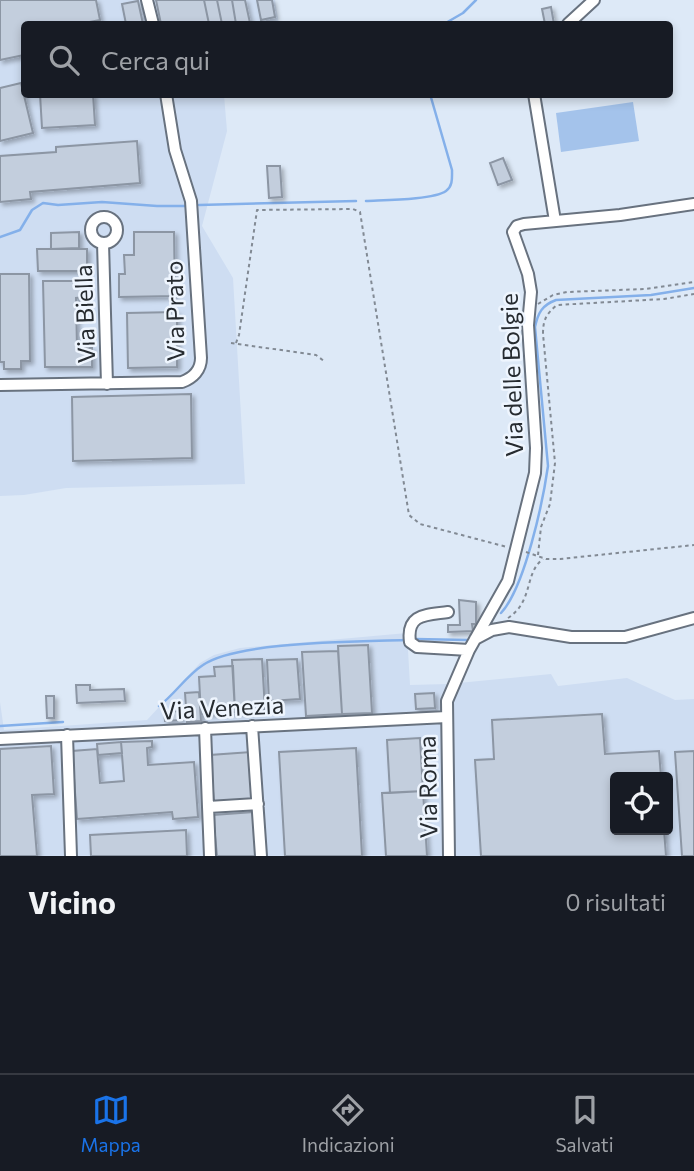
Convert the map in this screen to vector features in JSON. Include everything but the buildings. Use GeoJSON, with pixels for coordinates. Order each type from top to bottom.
{"type":"FeatureCollection","features":[{"type":"Feature","properties":{"kind":"street"},"geometry":{"type":"LineString","coordinates":[[148,0],[152,21]]}},
{"type":"Feature","properties":{"kind":"street"},"geometry":{"type":"LineString","coordinates":[[571,21],[594,0]]}},
{"type":"Feature","properties":{"kind":"street","name":"Via Prato"},"geometry":{"type":"LineString","coordinates":[[0,385],[182,382],[196,373],[201,362],[191,201],[175,150],[167,98]]}},
{"type":"Feature","properties":{"kind":"street"},"geometry":{"type":"LineString","coordinates":[[535,98],[555,221],[694,204]]}},
{"type":"Feature","properties":{"kind":"street","name":"Via delle Bolgie"},"geometry":{"type":"LineString","coordinates":[[469,650],[508,581],[518,550],[535,473],[529,317],[531,292],[528,274],[513,232],[517,226],[555,221]]}},
{"type":"Feature","properties":{"kind":"street","name":"Via Biella"},"geometry":{"type":"LineString","coordinates":[[103,243],[107,384]]}},
{"type":"Feature","properties":{"kind":"street"},"geometry":{"type":"LineString","coordinates":[[448,612],[414,620],[410,642],[417,647],[469,650]]}},
{"type":"Feature","properties":{"kind":"street"},"geometry":{"type":"LineString","coordinates":[[475,639],[509,627],[571,637],[625,637],[694,618]]}},
{"type":"Feature","properties":{"kind":"street","name":"Via Roma"},"geometry":{"type":"LineString","coordinates":[[449,856],[449,695],[469,650]]}},
{"type":"Feature","properties":{"kind":"street","name":"Via Venezia"},"geometry":{"type":"LineString","coordinates":[[0,739],[447,717]]}},
{"type":"Feature","properties":{"kind":"street"},"geometry":{"type":"LineString","coordinates":[[252,726],[261,856]]}},
{"type":"Feature","properties":{"kind":"street"},"geometry":{"type":"LineString","coordinates":[[205,729],[210,856]]}},
{"type":"Feature","properties":{"kind":"street"},"geometry":{"type":"LineString","coordinates":[[67,735],[71,856]]}},
{"type":"Feature","properties":{"kind":"street"},"geometry":{"type":"LineString","coordinates":[[208,807],[258,804]]}},
{"type":"Feature","properties":{"kind":"path"},"geometry":{"type":"LineString","coordinates":[[236,343],[257,210],[353,209],[360,212],[409,515],[419,524],[544,558],[560,559],[694,545]]}},
{"type":"Feature","properties":{"kind":"path"},"geometry":{"type":"LineString","coordinates":[[529,317],[537,305],[552,295],[592,290],[645,289],[694,282]]}},
{"type":"Feature","properties":{"kind":"path"},"geometry":{"type":"LineString","coordinates":[[537,555],[541,527],[550,505],[555,463],[543,334],[543,321],[547,313],[557,305],[664,299],[694,294]]}},
{"type":"Feature","properties":{"kind":"path"},"geometry":{"type":"LineString","coordinates":[[231,343],[316,355],[324,361]]}},
{"type":"Feature","properties":{"kind":"path"},"geometry":{"type":"LineString","coordinates":[[502,619],[510,617],[526,598],[536,564],[544,558]]}},
{"type":"Feature","properties":{"kind":"shaded area"},"geometry":{"type":"Polygon","coordinates":[[[0,0],[275,0],[278,21],[21,21],[21,98],[224,98],[227,131],[202,226],[233,278],[245,484],[66,488],[0,496],[0,0]]]}},
{"type":"Feature","properties":{"kind":"shaded area"},"geometry":{"type":"Polygon","coordinates":[[[633,102],[639,141],[561,152],[556,113],[633,102]]]}},
{"type":"Feature","properties":{"kind":"shaded area"},"geometry":{"type":"Polygon","coordinates":[[[407,633],[410,685],[551,674],[558,686],[627,678],[675,700],[694,699],[694,856],[0,856],[0,702],[4,730],[147,720],[200,663],[214,655],[240,648],[407,633]]]}},
{"type":"Feature","properties":{"kind":"waterway"},"geometry":{"type":"LineString","coordinates":[[449,21],[463,13],[476,0]]}},
{"type":"Feature","properties":{"kind":"waterway"},"geometry":{"type":"LineString","coordinates":[[366,201],[430,196],[440,194],[450,187],[452,170],[431,98]]}},
{"type":"Feature","properties":{"kind":"waterway"},"geometry":{"type":"LineString","coordinates":[[199,205],[356,201]]}},
{"type":"Feature","properties":{"kind":"waterway"},"geometry":{"type":"LineString","coordinates":[[0,237],[20,230],[32,210],[43,203],[58,205],[102,202],[185,206]]}},
{"type":"Feature","properties":{"kind":"waterway"},"geometry":{"type":"LineString","coordinates":[[501,613],[510,601],[525,564],[548,466],[535,327],[539,314],[547,304],[556,300],[651,295],[694,288]]}},
{"type":"Feature","properties":{"kind":"waterway"},"geometry":{"type":"LineString","coordinates":[[415,639],[467,640]]}},
{"type":"Feature","properties":{"kind":"waterway"},"geometry":{"type":"LineString","coordinates":[[159,706],[197,669],[220,657],[243,651],[300,644],[405,640]]}},
{"type":"Feature","properties":{"kind":"waterway"},"geometry":{"type":"LineString","coordinates":[[0,726],[63,722]]}}]}
